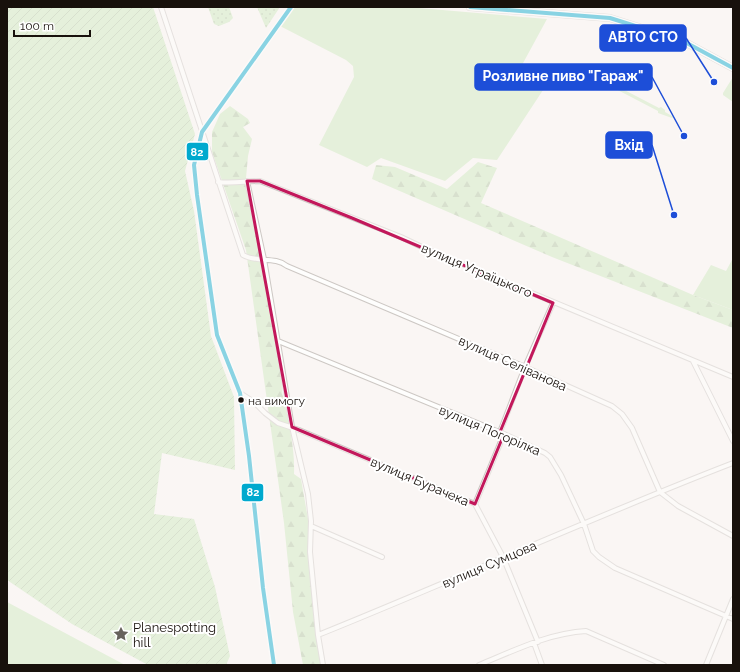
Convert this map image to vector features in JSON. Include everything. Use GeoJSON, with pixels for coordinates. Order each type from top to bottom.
{"type":"FeatureCollection","features":[{"type":"Feature","properties":{"kind":"street"},"geometry":{"type":"LineString","coordinates":[[160,7],[218,182]]}},
{"type":"Feature","properties":{"kind":"street"},"geometry":{"type":"LineString","coordinates":[[274,665],[263,588],[249,456],[240,393],[217,335],[196,195],[194,165],[202,132],[291,7]]}},
{"type":"Feature","properties":{"kind":"street"},"geometry":{"type":"LineString","coordinates":[[470,7],[610,18],[683,41],[733,68]]}},
{"type":"Feature","properties":{"kind":"street"},"geometry":{"type":"LineString","coordinates":[[247,181],[264,259],[292,427],[308,494],[311,526],[310,552],[318,635],[323,665]]}},
{"type":"Feature","properties":{"kind":"street","name":"вулиця Уграїцького"},"geometry":{"type":"LineString","coordinates":[[218,182],[228,183],[260,181],[733,377]]}},
{"type":"Feature","properties":{"kind":"street","name":"вулиця Селіванова"},"geometry":{"type":"LineString","coordinates":[[218,182],[243,255],[247,258],[264,259],[284,263],[526,367],[612,406],[622,414],[632,428],[660,492],[678,506],[733,536]]}},
{"type":"Feature","properties":{"kind":"street"},"geometry":{"type":"LineString","coordinates":[[476,504],[526,367],[553,303]]}},
{"type":"Feature","properties":{"kind":"street","name":"вулиця Погорілка"},"geometry":{"type":"LineString","coordinates":[[278,341],[529,444],[545,453],[550,457],[561,475],[584,524],[593,551],[608,564],[733,619]]}},
{"type":"Feature","properties":{"kind":"street"},"geometry":{"type":"LineString","coordinates":[[693,361],[733,441]]}},
{"type":"Feature","properties":{"kind":"street","name":"вулиця Бурачека"},"geometry":{"type":"LineString","coordinates":[[240,393],[254,402],[264,413],[278,423],[292,427],[476,504],[504,557],[536,642],[542,665]]}},
{"type":"Feature","properties":{"kind":"street","name":"вулиця Сумцова"},"geometry":{"type":"LineString","coordinates":[[318,635],[733,463]]}},
{"type":"Feature","properties":{"kind":"street"},"geometry":{"type":"LineString","coordinates":[[311,526],[382,558]]}},
{"type":"Feature","properties":{"kind":"street"},"geometry":{"type":"LineString","coordinates":[[706,665],[733,600]]}},
{"type":"Feature","properties":{"kind":"street"},"geometry":{"type":"LineString","coordinates":[[480,665],[536,642],[574,632],[586,631],[664,665]]}},
{"type":"Feature","properties":{"kind":"highlighted area"},"geometry":{"type":"Polygon","coordinates":[[[247,181],[260,181],[352,218],[553,303],[500,432],[504,434],[475,504],[292,427],[247,181]]]}},
{"type":"Feature","properties":{"kind":"green space"},"geometry":{"type":"Polygon","coordinates":[[[7,7],[153,7],[195,134],[185,171],[194,211],[211,336],[234,397],[235,470],[162,453],[154,514],[194,519],[215,587],[230,656],[226,665],[148,665],[72,624],[7,580],[7,7]]]}},
{"type":"Feature","properties":{"kind":"green space"},"geometry":{"type":"Polygon","coordinates":[[[208,7],[229,7],[233,18],[229,22],[219,26],[214,24],[208,7]]]}},
{"type":"Feature","properties":{"kind":"green space"},"geometry":{"type":"Polygon","coordinates":[[[257,7],[280,7],[266,28],[257,7]]]}},
{"type":"Feature","properties":{"kind":"green space"},"geometry":{"type":"Polygon","coordinates":[[[293,7],[407,7],[547,19],[522,65],[523,72],[545,87],[497,160],[473,158],[445,181],[381,158],[367,167],[319,145],[354,77],[353,66],[346,60],[280,26],[293,7]]]}},
{"type":"Feature","properties":{"kind":"green space"},"geometry":{"type":"Polygon","coordinates":[[[733,77],[733,102],[723,95],[723,93],[733,77]]]}},
{"type":"Feature","properties":{"kind":"green space"},"geometry":{"type":"Polygon","coordinates":[[[611,83],[659,108],[661,107],[665,110],[665,112],[674,117],[672,118],[658,113],[658,111],[610,86],[611,83]]]}},
{"type":"Feature","properties":{"kind":"green space"},"geometry":{"type":"Polygon","coordinates":[[[230,106],[248,119],[250,123],[243,127],[252,139],[248,156],[246,178],[257,226],[282,381],[282,393],[292,440],[294,474],[301,479],[308,519],[308,555],[315,625],[321,665],[303,665],[293,612],[284,523],[246,250],[212,152],[212,132],[220,114],[230,106]]]}},
{"type":"Feature","properties":{"kind":"green space"},"geometry":{"type":"Polygon","coordinates":[[[478,162],[497,168],[481,203],[693,295],[733,310],[733,328],[552,257],[372,179],[376,165],[395,167],[447,189],[478,162]]]}},
{"type":"Feature","properties":{"kind":"green space"},"geometry":{"type":"Polygon","coordinates":[[[733,258],[733,310],[693,295],[711,265],[726,271],[733,258]]]}},
{"type":"Feature","properties":{"kind":"green space"},"geometry":{"type":"Polygon","coordinates":[[[7,602],[125,665],[7,665],[7,602]]]}},
{"type":"Feature","properties":{"kind":"transit line","name":"82"},"geometry":{"type":"LineString","coordinates":[[274,665],[263,588],[249,456],[240,393],[217,335],[194,165],[202,132],[291,7]]}},
{"type":"Feature","properties":{"kind":"transit line","name":"82"},"geometry":{"type":"LineString","coordinates":[[470,7],[610,18],[683,41],[733,68]]}},
{"type":"Feature","properties":{"kind":"place","name":"АВТО СТО"},"geometry":{"type":"Point","coordinates":[714,82]}},
{"type":"Feature","properties":{"kind":"place","name":"Розливне пиво \"Гараж\""},"geometry":{"type":"Point","coordinates":[684,136]}},
{"type":"Feature","properties":{"kind":"place","name":"Вхід"},"geometry":{"type":"Point","coordinates":[674,215]}},
{"type":"Feature","properties":{"kind":"place","name":"на вимогу"},"geometry":{"type":"Point","coordinates":[241,400]}},
{"type":"Feature","properties":{"kind":"place","name":"Planespotting hill"},"geometry":{"type":"Point","coordinates":[121,634]}}]}
